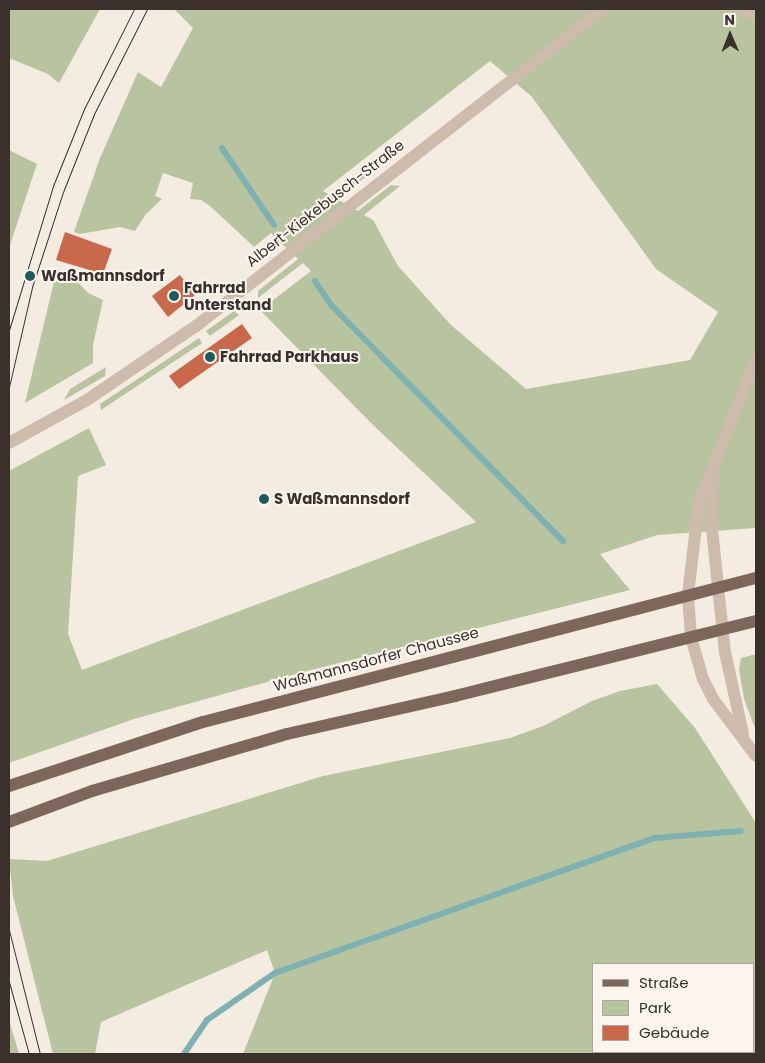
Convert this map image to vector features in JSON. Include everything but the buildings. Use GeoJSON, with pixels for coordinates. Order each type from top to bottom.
{"type":"FeatureCollection","features":[{"type":"Feature","properties":{"kind":"main road","name":"Waßmannsdorfer Chaussee"},"geometry":{"type":"LineString","coordinates":[[9,786],[203,722],[756,578]]}},
{"type":"Feature","properties":{"kind":"main road"},"geometry":{"type":"LineString","coordinates":[[9,822],[92,791],[278,736],[756,621]]}},
{"type":"Feature","properties":{"kind":"street","name":"Albert-Kiekebusch-Straße"},"geometry":{"type":"LineString","coordinates":[[9,443],[94,396],[196,326],[603,9]]}},
{"type":"Feature","properties":{"kind":"street"},"geometry":{"type":"LineString","coordinates":[[741,9],[756,15]]}},
{"type":"Feature","properties":{"kind":"street"},"geometry":{"type":"LineString","coordinates":[[756,358],[713,470],[699,501],[688,595],[691,638],[703,679],[713,699],[744,736],[756,756]]}},
{"type":"Feature","properties":{"kind":"street"},"geometry":{"type":"LineString","coordinates":[[713,470],[712,529],[723,630],[731,686],[744,736]]}},
{"type":"Feature","properties":{"kind":"green space"},"geometry":{"type":"Polygon","coordinates":[[[9,9],[100,9],[59,83],[48,74],[9,58],[9,9]]]}},
{"type":"Feature","properties":{"kind":"green space"},"geometry":{"type":"Polygon","coordinates":[[[174,9],[756,9],[756,528],[657,535],[600,554],[630,590],[303,672],[134,719],[9,763],[9,471],[89,428],[106,465],[78,476],[68,634],[82,670],[476,522],[372,424],[260,310],[311,271],[303,263],[258,298],[258,291],[298,259],[282,244],[265,250],[278,240],[271,233],[254,247],[210,206],[201,200],[190,199],[193,183],[163,173],[155,196],[162,199],[146,214],[135,231],[120,227],[80,234],[74,232],[100,158],[138,72],[161,87],[193,28],[174,9]],[[490,61],[323,191],[358,211],[391,185],[400,186],[364,215],[373,220],[398,266],[451,325],[526,389],[690,360],[718,312],[656,269],[532,97],[490,61]]]}},
{"type":"Feature","properties":{"kind":"green space"},"geometry":{"type":"Polygon","coordinates":[[[9,150],[37,164],[9,248],[9,150]]]}},
{"type":"Feature","properties":{"kind":"green space"},"geometry":{"type":"Polygon","coordinates":[[[382,156],[382,164],[341,196],[337,191],[382,156]]]}},
{"type":"Feature","properties":{"kind":"green space"},"geometry":{"type":"Polygon","coordinates":[[[57,269],[69,273],[88,293],[103,300],[93,345],[93,363],[25,403],[57,269]]]}},
{"type":"Feature","properties":{"kind":"green space"},"geometry":{"type":"Polygon","coordinates":[[[234,311],[239,315],[210,336],[206,331],[234,311]]]}},
{"type":"Feature","properties":{"kind":"green space"},"geometry":{"type":"Polygon","coordinates":[[[199,338],[202,343],[101,410],[100,404],[199,338]]]}},
{"type":"Feature","properties":{"kind":"green space"},"geometry":{"type":"Polygon","coordinates":[[[106,367],[105,376],[64,400],[70,389],[106,367]]]}},
{"type":"Feature","properties":{"kind":"green space"},"geometry":{"type":"Polygon","coordinates":[[[756,654],[756,731],[744,699],[739,669],[741,658],[756,654]]]}},
{"type":"Feature","properties":{"kind":"green space"},"geometry":{"type":"Polygon","coordinates":[[[657,684],[695,728],[756,823],[756,1054],[243,1054],[275,973],[267,950],[101,1022],[95,1054],[53,1054],[13,896],[9,859],[47,861],[323,776],[510,738],[543,726],[592,701],[620,691],[657,684]]]}},
{"type":"Feature","properties":{"kind":"green space"},"geometry":{"type":"Polygon","coordinates":[[[9,1020],[19,1054],[9,1054],[9,1020]]]}},
{"type":"Feature","properties":{"kind":"waterway"},"geometry":{"type":"LineString","coordinates":[[222,148],[274,225]]}},
{"type":"Feature","properties":{"kind":"waterway"},"geometry":{"type":"LineString","coordinates":[[315,281],[332,306],[563,541]]}},
{"type":"Feature","properties":{"kind":"waterway"},"geometry":{"type":"LineString","coordinates":[[184,1054],[207,1020],[275,973],[655,838],[741,831]]}},
{"type":"Feature","properties":{"kind":"tram line"},"geometry":{"type":"LineString","coordinates":[[9,330],[53,186],[84,109],[134,9]]}},
{"type":"Feature","properties":{"kind":"tram line"},"geometry":{"type":"LineString","coordinates":[[9,387],[32,287],[63,192],[94,114],[147,9]]}},
{"type":"Feature","properties":{"kind":"tram line"},"geometry":{"type":"LineString","coordinates":[[9,930],[40,1054]]}},
{"type":"Feature","properties":{"kind":"tram line"},"geometry":{"type":"LineString","coordinates":[[9,982],[29,1054]]}},
{"type":"Feature","properties":{"kind":"place","name":"Waßmannsdorf"},"geometry":{"type":"Point","coordinates":[30,276]}},
{"type":"Feature","properties":{"kind":"place","name":"Fahrrad Unterstand"},"geometry":{"type":"Point","coordinates":[174,296]}},
{"type":"Feature","properties":{"kind":"place","name":"Fahrrad Parkhaus"},"geometry":{"type":"Point","coordinates":[210,357]}},
{"type":"Feature","properties":{"kind":"place","name":"S Waßmannsdorf"},"geometry":{"type":"Point","coordinates":[264,499]}}]}
